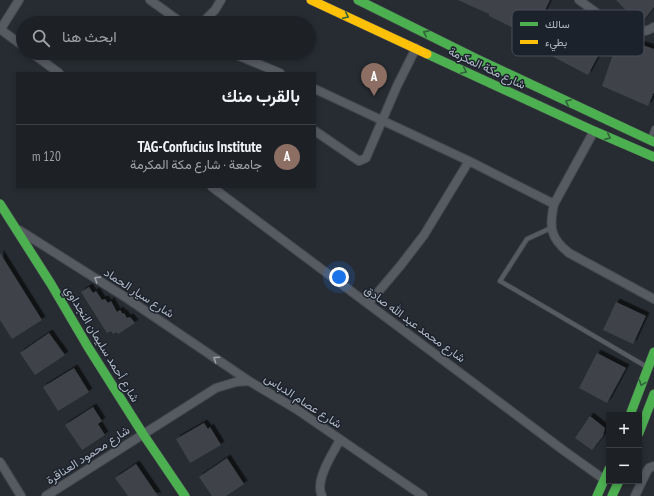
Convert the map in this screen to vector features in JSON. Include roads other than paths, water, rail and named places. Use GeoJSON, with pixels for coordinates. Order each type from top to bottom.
{"type":"FeatureCollection","features":[{"type":"Feature","properties":{"kind":"main road","name":"شارع مكة المكرمة"},"geometry":{"type":"LineString","coordinates":[[311,0],[594,131],[654,157]]}},
{"type":"Feature","properties":{"kind":"main road","name":"شارع مكة المكرمة"},"geometry":{"type":"LineString","coordinates":[[358,0],[491,66],[652,141]]}},
{"type":"Feature","properties":{"kind":"main road","name":"شارع أحمد سليمان النجداوي"},"geometry":{"type":"LineString","coordinates":[[0,204],[143,434],[185,496]]}},
{"type":"Feature","properties":{"kind":"main road"},"geometry":{"type":"LineString","coordinates":[[631,412],[654,352]]}},
{"type":"Feature","properties":{"kind":"main road"},"geometry":{"type":"LineString","coordinates":[[642,425],[654,394]]}},
{"type":"Feature","properties":{"kind":"main road"},"geometry":{"type":"LineString","coordinates":[[597,496],[606,476]]}},
{"type":"Feature","properties":{"kind":"main road"},"geometry":{"type":"LineString","coordinates":[[612,496],[618,484]]}},
{"type":"Feature","properties":{"kind":"street"},"geometry":{"type":"LineString","coordinates":[[16,41],[0,30],[20,0]]}},
{"type":"Feature","properties":{"kind":"street"},"geometry":{"type":"LineString","coordinates":[[150,0],[172,16]]}},
{"type":"Feature","properties":{"kind":"street"},"geometry":{"type":"LineString","coordinates":[[209,16],[221,0]]}},
{"type":"Feature","properties":{"kind":"street"},"geometry":{"type":"LineString","coordinates":[[579,0],[594,10]]}},
{"type":"Feature","properties":{"kind":"street"},"geometry":{"type":"LineString","coordinates":[[644,32],[654,27]]}},
{"type":"Feature","properties":{"kind":"street"},"geometry":{"type":"LineString","coordinates":[[316,132],[359,161],[364,160],[396,86],[416,48]]}},
{"type":"Feature","properties":{"kind":"street"},"geometry":{"type":"LineString","coordinates":[[41,60],[58,72]]}},
{"type":"Feature","properties":{"kind":"street"},"geometry":{"type":"LineString","coordinates":[[249,60],[278,72]]}},
{"type":"Feature","properties":{"kind":"street"},"geometry":{"type":"LineString","coordinates":[[316,89],[469,161],[554,204]]}},
{"type":"Feature","properties":{"kind":"street"},"geometry":{"type":"LineString","coordinates":[[594,131],[554,204],[551,217],[551,228],[560,246],[569,253],[654,299]]}},
{"type":"Feature","properties":{"kind":"street"},"geometry":{"type":"LineString","coordinates":[[368,304],[424,235],[469,161]]}},
{"type":"Feature","properties":{"kind":"street","name":"شارع محمد عبد الله صادق"},"geometry":{"type":"LineString","coordinates":[[213,188],[604,480]]}},
{"type":"Feature","properties":{"kind":"street","name":"شارع سيار الحماد"},"geometry":{"type":"LineString","coordinates":[[15,227],[125,297],[249,381]]}},
{"type":"Feature","properties":{"kind":"street","name":"شارع عصام الدباس"},"geometry":{"type":"LineString","coordinates":[[143,434],[216,388],[236,382],[249,381],[296,409],[423,496]]}},
{"type":"Feature","properties":{"kind":"street","name":"شارع محمود العناقرة"},"geometry":{"type":"LineString","coordinates":[[46,496],[143,434]]}},
{"type":"Feature","properties":{"kind":"street"},"geometry":{"type":"LineString","coordinates":[[322,496],[320,483],[340,440]]}},
{"type":"Feature","properties":{"kind":"street"},"geometry":{"type":"LineString","coordinates":[[0,462],[22,496]]}},
{"type":"Feature","properties":{"kind":"street"},"geometry":{"type":"LineString","coordinates":[[635,496],[647,471],[649,468],[654,466]]}},
{"type":"Feature","properties":{"kind":"lane"},"geometry":{"type":"LineString","coordinates":[[652,141],[654,128]]}},
{"type":"Feature","properties":{"kind":"lane"},"geometry":{"type":"LineString","coordinates":[[551,228],[527,239],[500,281],[648,367]]}},
{"type":"Feature","properties":{"kind":"place","name":"TAG-Confucius Institute"},"geometry":{"type":"Point","coordinates":[374,96]}}]}
